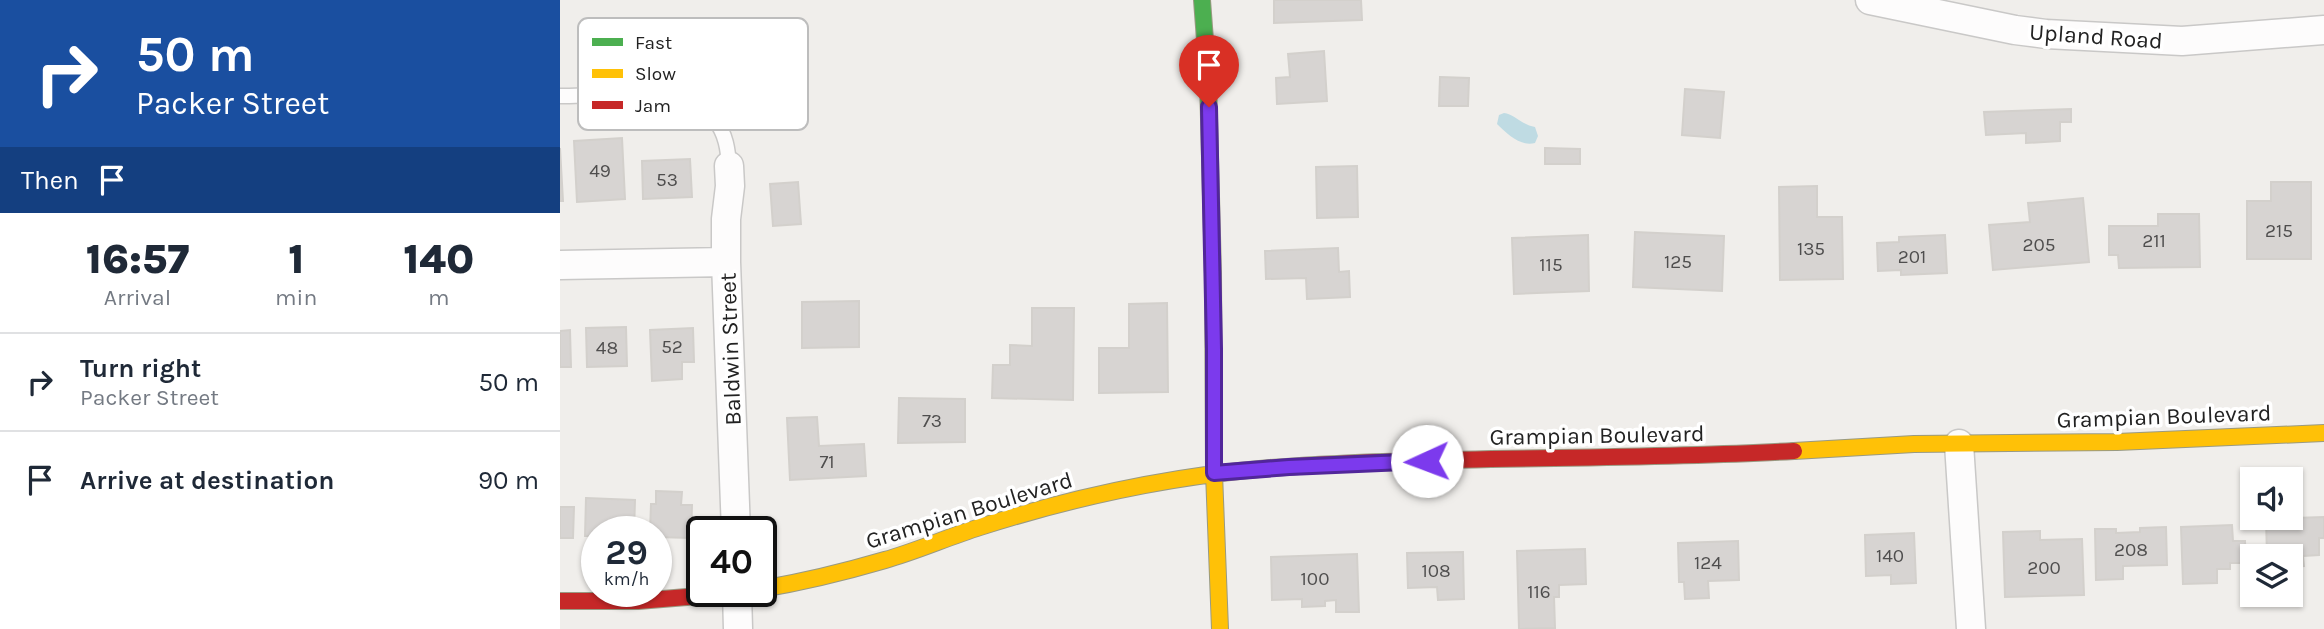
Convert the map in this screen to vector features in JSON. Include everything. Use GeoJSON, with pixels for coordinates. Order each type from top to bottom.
{"type":"FeatureCollection","features":[{"type":"Feature","properties":{"kind":"street"},"geometry":{"type":"LineString","coordinates":[[1202,0],[1208,80],[1214,473],[1220,629]]}},
{"type":"Feature","properties":{"kind":"street","name":"Upland Road"},"geometry":{"type":"LineString","coordinates":[[1870,0],[2046,34],[2182,41],[2324,30]]}},
{"type":"Feature","properties":{"kind":"street","name":"Baldwin Street"},"geometry":{"type":"LineString","coordinates":[[729,166],[726,262],[735,516]]}},
{"type":"Feature","properties":{"kind":"street"},"geometry":{"type":"LineString","coordinates":[[560,265],[726,262]]}},
{"type":"Feature","properties":{"kind":"street","name":"Grampian Boulevard"},"geometry":{"type":"LineString","coordinates":[[777,586],[886,560],[979,527],[1044,508],[1152,483],[1214,473],[1455,460],[1700,456],[1959,444],[2117,442],[2324,433]]}},
{"type":"Feature","properties":{"kind":"street"},"geometry":{"type":"LineString","coordinates":[[1959,444],[1971,629]]}},
{"type":"Feature","properties":{"kind":"street","name":"Grampian Boulevard"},"geometry":{"type":"LineString","coordinates":[[560,601],[638,601],[686,597]]}},
{"type":"Feature","properties":{"kind":"street"},"geometry":{"type":"LineString","coordinates":[[738,629],[743,607]]}},
{"type":"Feature","properties":{"kind":"lane"},"geometry":{"type":"LineString","coordinates":[[560,96],[578,96]]}},
{"type":"Feature","properties":{"kind":"lane"},"geometry":{"type":"LineString","coordinates":[[722,130],[728,150],[729,166]]}},
{"type":"Feature","properties":{"kind":"water"},"geometry":{"type":"Polygon","coordinates":[[[1504,113],[1535,127],[1538,136],[1535,143],[1519,141],[1501,128],[1497,124],[1499,115],[1504,113]]]}},
{"type":"Feature","properties":{"kind":"building"},"geometry":{"type":"Polygon","coordinates":[[[1274,0],[1361,0],[1362,20],[1274,23],[1274,0]]]}},
{"type":"Feature","properties":{"kind":"building"},"geometry":{"type":"Polygon","coordinates":[[[1324,51],[1327,101],[1277,104],[1276,78],[1290,77],[1288,54],[1324,51]]]}},
{"type":"Feature","properties":{"kind":"building"},"geometry":{"type":"Polygon","coordinates":[[[1440,77],[1469,78],[1468,106],[1439,106],[1440,77]]]}},
{"type":"Feature","properties":{"kind":"building"},"geometry":{"type":"Polygon","coordinates":[[[1685,89],[1724,92],[1720,138],[1682,135],[1685,89]]]}},
{"type":"Feature","properties":{"kind":"building"},"geometry":{"type":"Polygon","coordinates":[[[2071,109],[2071,122],[2060,122],[2060,141],[2026,143],[2026,133],[1986,135],[1984,112],[2071,109]]]}},
{"type":"Feature","properties":{"kind":"building"},"geometry":{"type":"Polygon","coordinates":[[[622,138],[625,199],[577,202],[574,141],[622,138]]]}},
{"type":"Feature","properties":{"kind":"building"},"geometry":{"type":"Polygon","coordinates":[[[560,148],[563,201],[560,201],[560,148]]]}},
{"type":"Feature","properties":{"kind":"building"},"geometry":{"type":"Polygon","coordinates":[[[1545,148],[1580,149],[1580,164],[1545,164],[1545,148]]]}},
{"type":"Feature","properties":{"kind":"building"},"geometry":{"type":"Polygon","coordinates":[[[690,159],[692,197],[643,199],[642,161],[690,159]]]}},
{"type":"Feature","properties":{"kind":"building"},"geometry":{"type":"Polygon","coordinates":[[[1357,166],[1358,217],[1317,218],[1316,167],[1357,166]]]}},
{"type":"Feature","properties":{"kind":"building"},"geometry":{"type":"Polygon","coordinates":[[[798,182],[801,224],[773,226],[770,184],[798,182]]]}},
{"type":"Feature","properties":{"kind":"building"},"geometry":{"type":"Polygon","coordinates":[[[2271,182],[2311,182],[2311,259],[2247,259],[2247,201],[2271,201],[2271,182]]]}},
{"type":"Feature","properties":{"kind":"building"},"geometry":{"type":"Polygon","coordinates":[[[1817,186],[1817,217],[1842,217],[1843,279],[1780,280],[1779,187],[1817,186]]]}},
{"type":"Feature","properties":{"kind":"building"},"geometry":{"type":"Polygon","coordinates":[[[2083,198],[2089,262],[1993,270],[1989,225],[2030,222],[2028,203],[2083,198]]]}},
{"type":"Feature","properties":{"kind":"building"},"geometry":{"type":"Polygon","coordinates":[[[2158,214],[2199,214],[2200,267],[2119,268],[2118,255],[2109,255],[2109,226],[2158,226],[2158,214]]]}},
{"type":"Feature","properties":{"kind":"building"},"geometry":{"type":"Polygon","coordinates":[[[1635,232],[1724,236],[1722,291],[1633,287],[1635,232]]]}},
{"type":"Feature","properties":{"kind":"building"},"geometry":{"type":"Polygon","coordinates":[[[1588,235],[1589,291],[1514,294],[1512,238],[1588,235]]]}},
{"type":"Feature","properties":{"kind":"building"},"geometry":{"type":"Polygon","coordinates":[[[1945,235],[1947,273],[1901,275],[1901,270],[1878,271],[1877,243],[1899,242],[1899,237],[1945,235]]]}},
{"type":"Feature","properties":{"kind":"building"},"geometry":{"type":"Polygon","coordinates":[[[1338,248],[1339,272],[1349,271],[1350,297],[1307,299],[1306,278],[1266,279],[1265,251],[1338,248]]]}},
{"type":"Feature","properties":{"kind":"building"},"geometry":{"type":"Polygon","coordinates":[[[859,301],[859,347],[802,348],[802,302],[859,301]]]}},
{"type":"Feature","properties":{"kind":"building"},"geometry":{"type":"Polygon","coordinates":[[[1167,303],[1168,392],[1099,393],[1099,348],[1129,348],[1129,304],[1167,303]]]}},
{"type":"Feature","properties":{"kind":"building"},"geometry":{"type":"Polygon","coordinates":[[[1032,308],[1074,308],[1073,400],[992,398],[993,365],[1010,365],[1010,345],[1032,346],[1032,308]]]}},
{"type":"Feature","properties":{"kind":"building"},"geometry":{"type":"Polygon","coordinates":[[[626,327],[627,366],[587,367],[586,328],[626,327]]]}},
{"type":"Feature","properties":{"kind":"building"},"geometry":{"type":"Polygon","coordinates":[[[693,328],[694,362],[682,362],[682,379],[652,381],[650,330],[693,328]]]}},
{"type":"Feature","properties":{"kind":"building"},"geometry":{"type":"Polygon","coordinates":[[[570,330],[571,367],[560,367],[560,331],[570,330]]]}},
{"type":"Feature","properties":{"kind":"building"},"geometry":{"type":"Polygon","coordinates":[[[899,398],[965,399],[965,442],[898,443],[899,398]]]}},
{"type":"Feature","properties":{"kind":"building"},"geometry":{"type":"Polygon","coordinates":[[[817,417],[819,446],[864,444],[866,476],[790,480],[787,418],[817,417]]]}},
{"type":"Feature","properties":{"kind":"building"},"geometry":{"type":"Polygon","coordinates":[[[656,491],[682,492],[681,505],[692,505],[692,516],[686,516],[686,538],[672,537],[672,516],[651,516],[651,504],[656,504],[656,491]]]}},
{"type":"Feature","properties":{"kind":"building"},"geometry":{"type":"Polygon","coordinates":[[[586,498],[635,500],[634,516],[586,516],[586,498]]]}},
{"type":"Feature","properties":{"kind":"building"},"geometry":{"type":"Polygon","coordinates":[[[560,507],[574,507],[573,538],[560,538],[560,507]]]}},
{"type":"Feature","properties":{"kind":"building"},"geometry":{"type":"Polygon","coordinates":[[[2324,517],[2324,538],[2319,538],[2319,555],[2303,556],[2303,544],[2267,544],[2266,530],[2303,530],[2303,518],[2324,517]]]}},
{"type":"Feature","properties":{"kind":"building"},"geometry":{"type":"Polygon","coordinates":[[[2232,525],[2233,541],[2245,541],[2245,544],[2240,544],[2240,563],[2230,563],[2230,569],[2217,569],[2217,583],[2183,584],[2181,527],[2232,525]]]}},
{"type":"Feature","properties":{"kind":"building"},"geometry":{"type":"Polygon","coordinates":[[[2166,527],[2167,565],[2123,566],[2123,579],[2096,580],[2095,529],[2116,529],[2116,533],[2140,532],[2140,528],[2166,527]]]}},
{"type":"Feature","properties":{"kind":"building"},"geometry":{"type":"Polygon","coordinates":[[[2040,531],[2040,540],[2082,539],[2084,595],[2005,597],[2003,532],[2040,531]]]}},
{"type":"Feature","properties":{"kind":"building"},"geometry":{"type":"Polygon","coordinates":[[[1914,533],[1916,583],[1891,584],[1891,575],[1866,576],[1865,535],[1914,533]]]}},
{"type":"Feature","properties":{"kind":"building"},"geometry":{"type":"Polygon","coordinates":[[[1738,541],[1739,580],[1708,581],[1709,598],[1685,599],[1684,582],[1679,582],[1678,543],[1738,541]]]}},
{"type":"Feature","properties":{"kind":"building"},"geometry":{"type":"Polygon","coordinates":[[[1585,549],[1586,584],[1559,585],[1559,597],[1554,597],[1555,628],[1519,629],[1517,551],[1585,549]]]}},
{"type":"Feature","properties":{"kind":"building"},"geometry":{"type":"Polygon","coordinates":[[[1463,552],[1464,599],[1438,600],[1437,587],[1408,588],[1407,553],[1463,552]]]}},
{"type":"Feature","properties":{"kind":"building"},"geometry":{"type":"Polygon","coordinates":[[[1357,554],[1359,612],[1336,612],[1336,600],[1325,601],[1325,606],[1302,607],[1302,599],[1272,600],[1271,557],[1357,554]]]}},
{"type":"Feature","properties":{"kind":"traffic: fast"},"geometry":{"type":"LineString","coordinates":[[1202,0],[1208,80],[1213,274]]}},
{"type":"Feature","properties":{"kind":"traffic: slow"},"geometry":{"type":"LineString","coordinates":[[1213,274],[1214,473],[1220,629]]}},
{"type":"Feature","properties":{"kind":"traffic: slow"},"geometry":{"type":"LineString","coordinates":[[1794,451],[1914,444],[2117,442],[2324,433]]}},
{"type":"Feature","properties":{"kind":"traffic: slow"},"geometry":{"type":"LineString","coordinates":[[777,586],[870,564],[980,527],[1087,497],[1197,476],[1270,468]]}},
{"type":"Feature","properties":{"kind":"traffic: jam"},"geometry":{"type":"LineString","coordinates":[[1270,468],[1401,461],[1794,451]]}},
{"type":"Feature","properties":{"kind":"traffic: jam"},"geometry":{"type":"LineString","coordinates":[[560,601],[638,601],[686,597]]}},
{"type":"Feature","properties":{"kind":"route"},"geometry":{"type":"LineString","coordinates":[[1209,107],[1214,473],[1427,461]]}}]}
